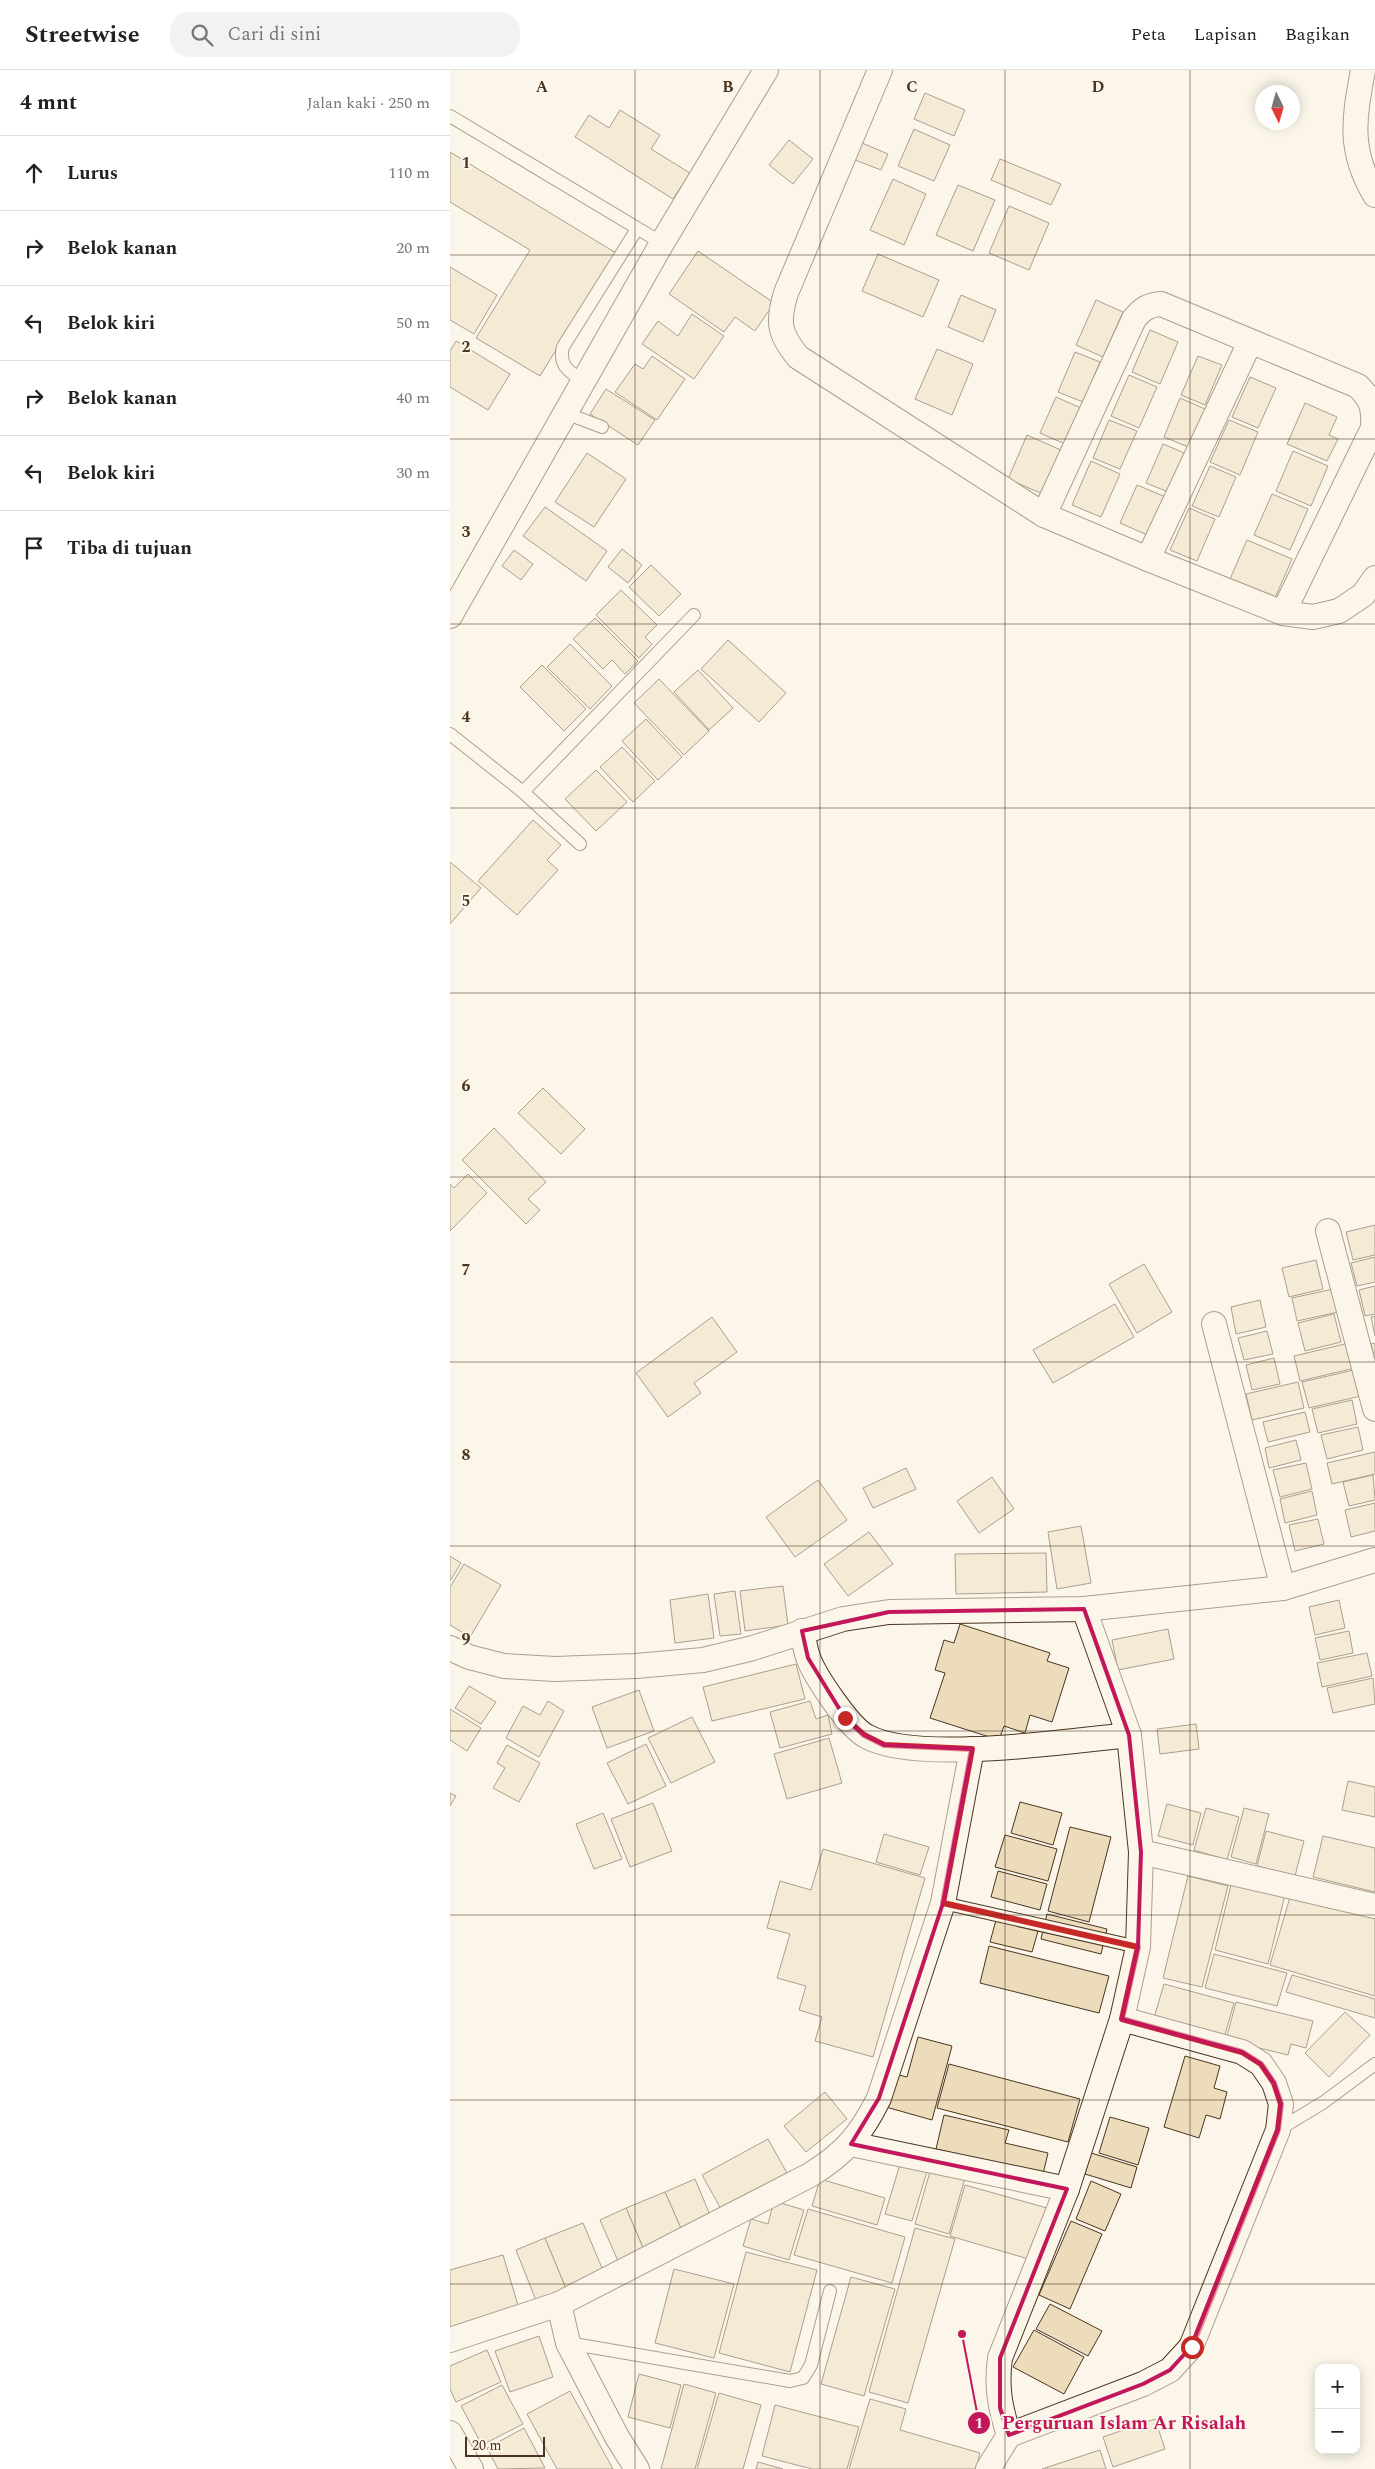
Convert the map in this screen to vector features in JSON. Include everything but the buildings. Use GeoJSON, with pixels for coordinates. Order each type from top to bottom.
{"type":"FeatureCollection","features":[{"type":"Feature","properties":{"kind":"street"},"geometry":{"type":"LineString","coordinates":[[450,616],[662,243],[766,70]]}},
{"type":"Feature","properties":{"kind":"street"},"geometry":{"type":"LineString","coordinates":[[880,70],[786,293],[780,312],[780,326],[785,341],[798,357],[1044,514],[1148,559],[1283,613],[1313,617],[1339,611],[1363,595],[1375,578]]}},
{"type":"Feature","properties":{"kind":"street"},"geometry":{"type":"LineString","coordinates":[[1363,70],[1354,118],[1355,146],[1362,171],[1375,195]]}},
{"type":"Feature","properties":{"kind":"street"},"geometry":{"type":"LineString","coordinates":[[1044,514],[1134,319],[1141,310],[1150,305],[1161,304],[1358,386],[1369,396],[1374,408],[1373,428],[1283,613]]}},
{"type":"Feature","properties":{"kind":"street"},"geometry":{"type":"LineString","coordinates":[[1148,559],[1250,342]]}},
{"type":"Feature","properties":{"kind":"street"},"geometry":{"type":"LineString","coordinates":[[1328,1230],[1375,1409]]}},
{"type":"Feature","properties":{"kind":"street"},"geometry":{"type":"LineString","coordinates":[[1214,1324],[1283,1588]]}},
{"type":"Feature","properties":{"kind":"street"},"geometry":{"type":"LineString","coordinates":[[450,1648],[468,1656],[504,1666],[555,1669],[636,1666],[702,1660],[753,1648],[843,1619],[889,1612],[1084,1609],[1283,1588],[1375,1560]]}},
{"type":"Feature","properties":{"kind":"street"},"geometry":{"type":"LineString","coordinates":[[1010,2434],[999,2399],[997,2382],[1000,2358],[1067,2189],[1122,2019],[1138,1947],[1141,1852],[1129,1735],[1084,1609]]}},
{"type":"Feature","properties":{"kind":"street"},"geometry":{"type":"LineString","coordinates":[[802,1631],[808,1658],[845,1718],[864,1735],[884,1745],[972,1749],[1129,1735]]}},
{"type":"Feature","properties":{"kind":"street"},"geometry":{"type":"LineString","coordinates":[[450,2340],[558,2304],[810,2175],[831,2162],[851,2144],[867,2122],[878,2098],[943,1903],[972,1749]]}},
{"type":"Feature","properties":{"kind":"street"},"geometry":{"type":"LineString","coordinates":[[1141,1852],[1375,1906]]}},
{"type":"Feature","properties":{"kind":"street"},"geometry":{"type":"LineString","coordinates":[[988,2469],[1010,2434],[1143,2384],[1170,2370],[1192,2347],[1278,2130],[1281,2104],[1274,2083],[1261,2064],[1242,2052],[1122,2019]]}},
{"type":"Feature","properties":{"kind":"street"},"geometry":{"type":"LineString","coordinates":[[851,2144],[1067,2189]]}},
{"type":"Feature","properties":{"kind":"street"},"geometry":{"type":"LineString","coordinates":[[558,2304],[568,2343],[618,2438],[637,2469]]}},
{"type":"Feature","properties":{"kind":"street"},"geometry":{"type":"LineString","coordinates":[[450,2433],[461,2460]]}},
{"type":"Feature","properties":{"kind":"lane"},"geometry":{"type":"LineString","coordinates":[[450,116],[662,243]]}},
{"type":"Feature","properties":{"kind":"lane"},"geometry":{"type":"LineString","coordinates":[[584,382],[567,370],[562,362],[563,347],[637,229]]}},
{"type":"Feature","properties":{"kind":"lane"},"geometry":{"type":"LineString","coordinates":[[565,413],[602,427]]}},
{"type":"Feature","properties":{"kind":"lane"},"geometry":{"type":"LineString","coordinates":[[523,792],[694,615]]}},
{"type":"Feature","properties":{"kind":"lane"},"geometry":{"type":"LineString","coordinates":[[450,734],[523,792],[580,844]]}},
{"type":"Feature","properties":{"kind":"lane"},"geometry":{"type":"LineString","coordinates":[[943,1903],[1138,1947]]}},
{"type":"Feature","properties":{"kind":"lane"},"geometry":{"type":"LineString","coordinates":[[1278,2130],[1324,2102],[1375,2064]]}},
{"type":"Feature","properties":{"kind":"lane"},"geometry":{"type":"LineString","coordinates":[[568,2343],[790,2381],[803,2378],[811,2365],[830,2291]]}},
{"type":"Feature","properties":{"kind":"highlighted area"},"geometry":{"type":"Polygon","coordinates":[[[1084,1609],[1129,1735],[1141,1852],[1138,1947],[1122,2019],[1242,2052],[1261,2064],[1274,2083],[1281,2104],[1278,2130],[1191,2347],[1170,2370],[1143,2384],[1009,2435],[1000,2408],[1000,2358],[1067,2189],[851,2144],[879,2098],[943,1903],[972,1749],[884,1745],[864,1735],[845,1718],[808,1658],[802,1631],[889,1612],[1084,1609]]]}},
{"type":"Feature","properties":{"kind":"place","name":"Perguruan Islam Ar Risalah"},"geometry":{"type":"Point","coordinates":[962,2334]}},
{"type":"Feature","properties":{"kind":"route"},"geometry":{"type":"LineString","coordinates":[[845,1718],[864,1735],[884,1745],[913,1748],[972,1749],[943,1903],[1138,1947],[1122,2019],[1242,2052],[1261,2064],[1274,2083],[1281,2104],[1278,2130],[1192,2347]]}}]}
